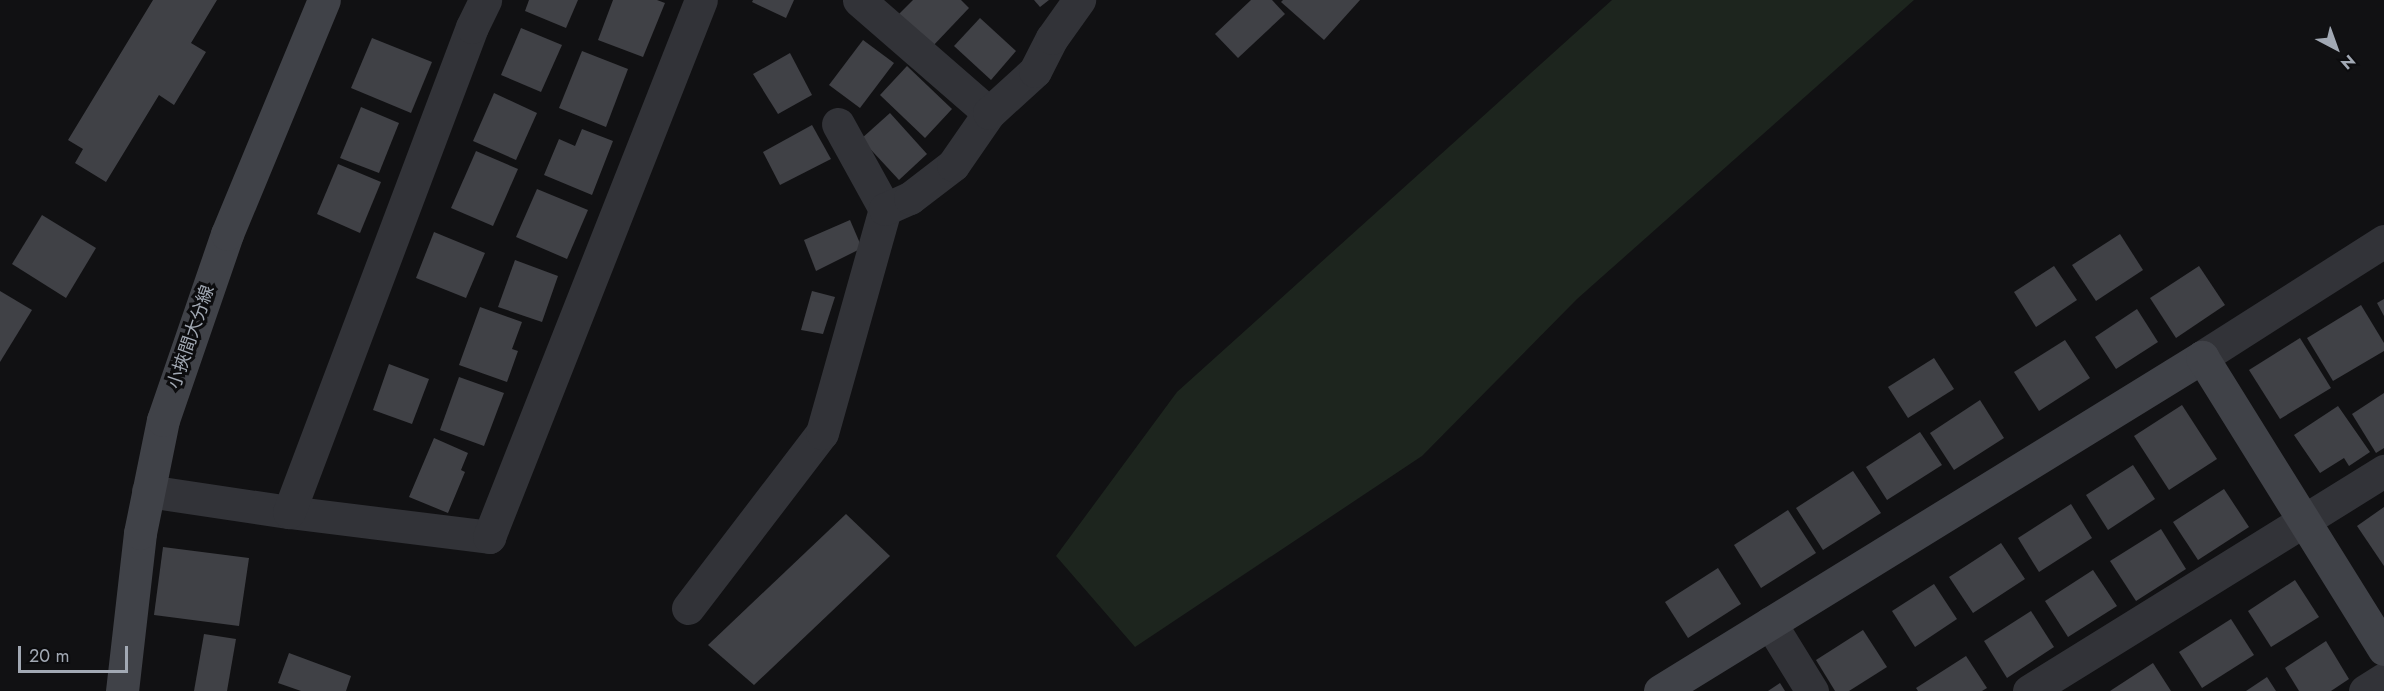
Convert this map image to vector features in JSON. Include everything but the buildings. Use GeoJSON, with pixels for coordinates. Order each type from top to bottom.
{"type":"FeatureCollection","features":[{"type":"Feature","properties":{"kind":"street","name":"小挾間大分線"},"geometry":{"type":"LineString","coordinates":[[122,691],[133,580],[163,420],[227,234],[324,0]]}},
{"type":"Feature","properties":{"kind":"street"},"geometry":{"type":"LineString","coordinates":[[289,512],[472,27],[485,0]]}},
{"type":"Feature","properties":{"kind":"street"},"geometry":{"type":"LineString","coordinates":[[148,491],[289,512],[489,537],[701,0]]}},
{"type":"Feature","properties":{"kind":"street"},"geometry":{"type":"LineString","coordinates":[[859,0],[989,113]]}},
{"type":"Feature","properties":{"kind":"street"},"geometry":{"type":"LineString","coordinates":[[885,209],[910,198],[953,165],[989,113],[1035,71],[1052,38],[1079,0]]}},
{"type":"Feature","properties":{"kind":"street"},"geometry":{"type":"LineString","coordinates":[[688,608],[822,433],[885,209],[838,124]]}},
{"type":"Feature","properties":{"kind":"street"},"geometry":{"type":"LineString","coordinates":[[1660,691],[2202,357],[2384,241]]}},
{"type":"Feature","properties":{"kind":"street"},"geometry":{"type":"LineString","coordinates":[[2202,357],[2306,520],[2384,649]]}},
{"type":"Feature","properties":{"kind":"street"},"geometry":{"type":"LineString","coordinates":[[2029,691],[2384,471]]}},
{"type":"Feature","properties":{"kind":"street"},"geometry":{"type":"LineString","coordinates":[[1770,623],[1812,691]]}},
{"type":"Feature","properties":{"kind":"street"},"geometry":{"type":"LineString","coordinates":[[2365,691],[2384,679]]}},
{"type":"Feature","properties":{"kind":"shaded area"},"geometry":{"type":"Polygon","coordinates":[[[1612,0],[1914,0],[1577,299],[1422,456],[1135,647],[1056,556],[1177,392],[1612,0]]]}}]}
